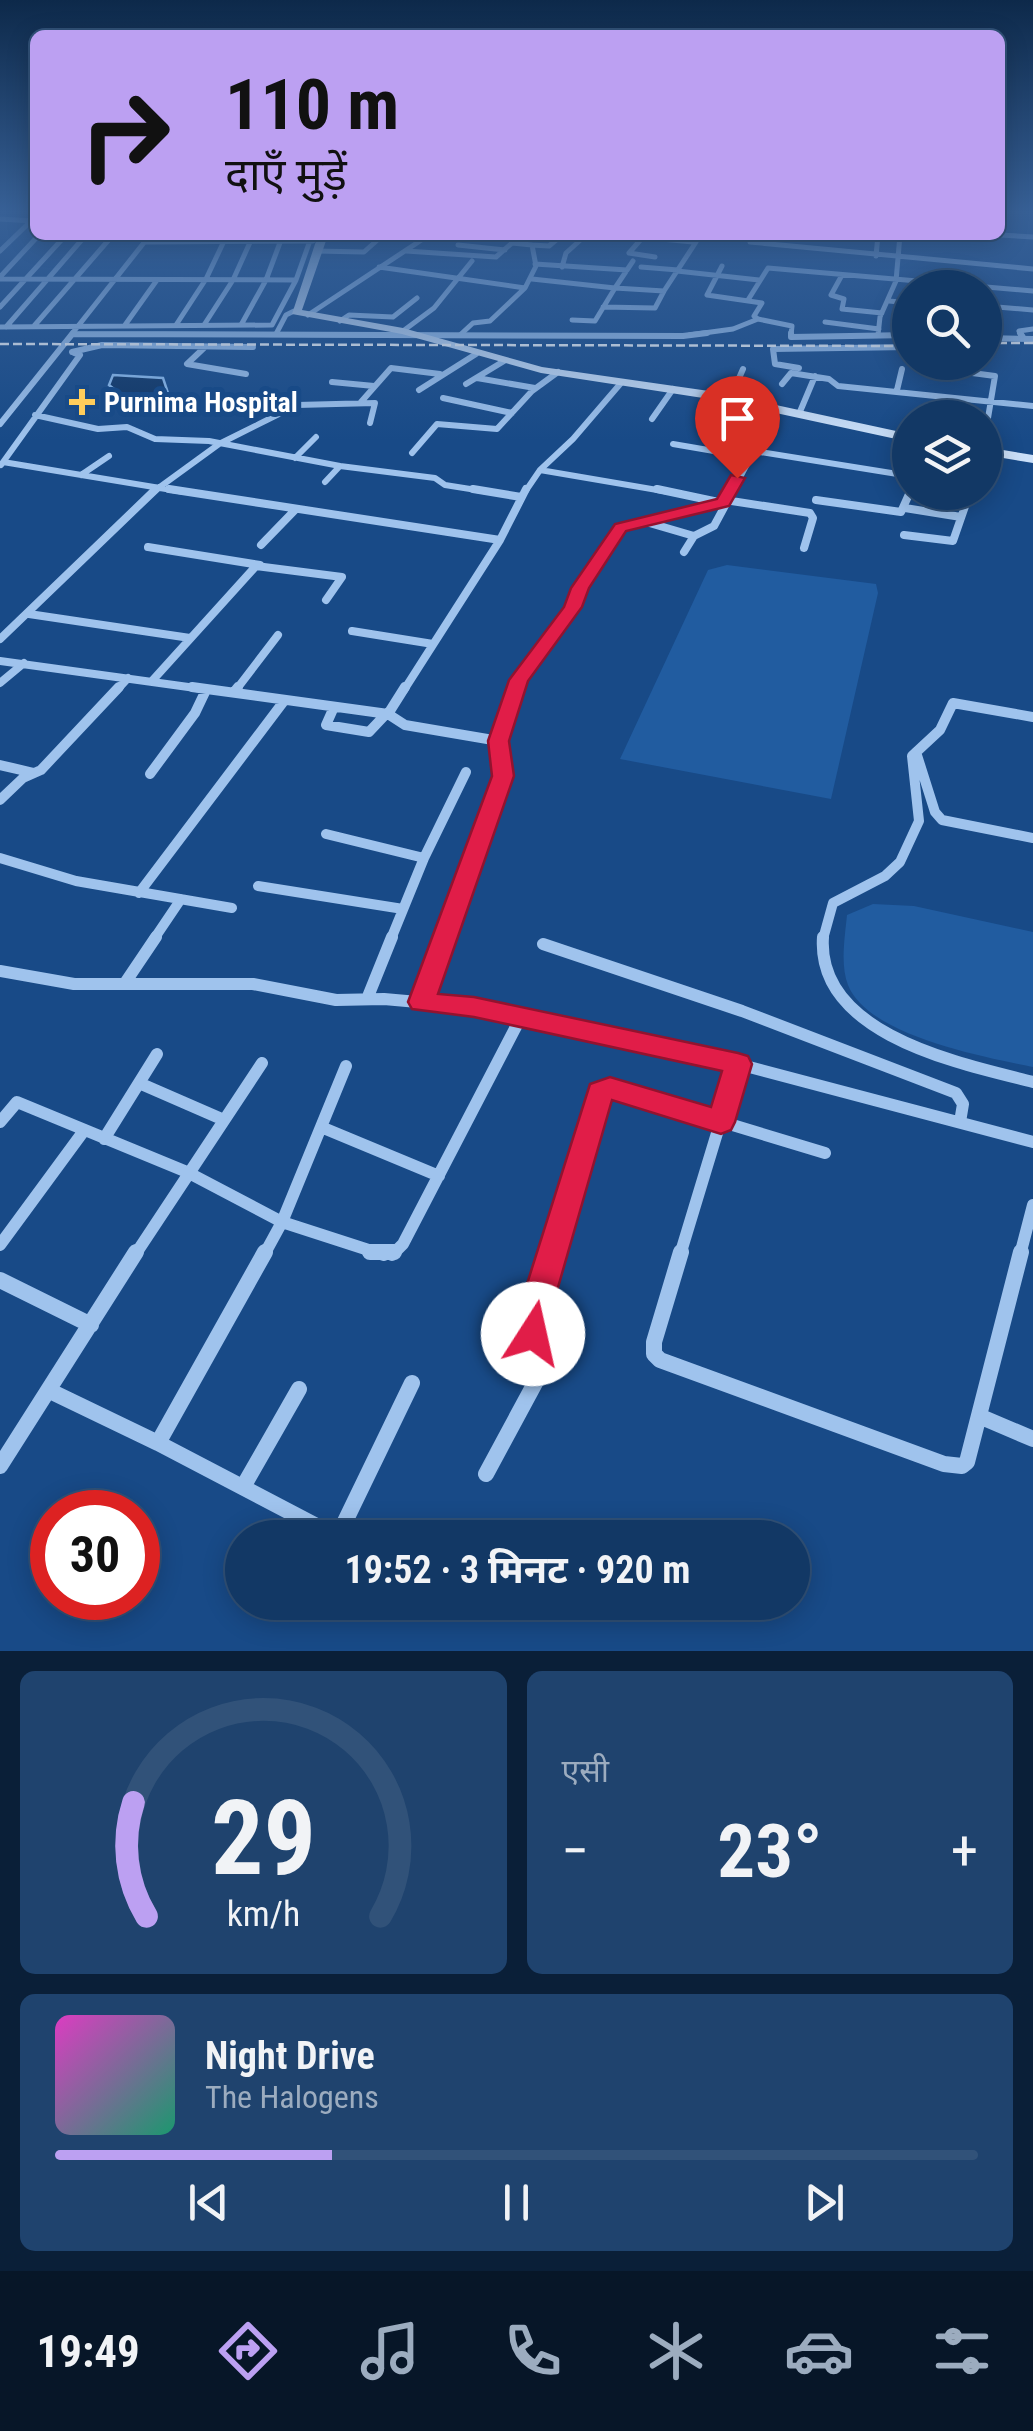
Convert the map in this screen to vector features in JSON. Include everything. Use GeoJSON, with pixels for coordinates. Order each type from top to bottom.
{"type":"FeatureCollection","features":[{"type":"Feature","properties":{"kind":"street"},"geometry":{"type":"LineString","coordinates":[[0,307],[18,287]]}},
{"type":"Feature","properties":{"kind":"street"},"geometry":{"type":"LineString","coordinates":[[3,326],[39,287]]}},
{"type":"Feature","properties":{"kind":"street"},"geometry":{"type":"LineString","coordinates":[[34,326],[66,287]]}},
{"type":"Feature","properties":{"kind":"street"},"geometry":{"type":"LineString","coordinates":[[0,424],[110,287]]}},
{"type":"Feature","properties":{"kind":"street"},"geometry":{"type":"LineString","coordinates":[[124,326],[152,287]]}},
{"type":"Feature","properties":{"kind":"street"},"geometry":{"type":"LineString","coordinates":[[176,325],[201,287]]}},
{"type":"Feature","properties":{"kind":"street"},"geometry":{"type":"LineString","coordinates":[[204,325],[228,287]]}},
{"type":"Feature","properties":{"kind":"street"},"geometry":{"type":"LineString","coordinates":[[241,325],[262,287]]}},
{"type":"Feature","properties":{"kind":"street"},"geometry":{"type":"LineString","coordinates":[[3,326],[272,325],[292,287]]}},
{"type":"Feature","properties":{"kind":"street"},"geometry":{"type":"LineString","coordinates":[[294,311],[301,287]]}},
{"type":"Feature","properties":{"kind":"street"},"geometry":{"type":"LineString","coordinates":[[308,315],[349,287]]}},
{"type":"Feature","properties":{"kind":"street"},"geometry":{"type":"LineString","coordinates":[[403,331],[434,308],[453,287]]}},
{"type":"Feature","properties":{"kind":"street"},"geometry":{"type":"LineString","coordinates":[[519,287],[525,288]]}},
{"type":"Feature","properties":{"kind":"street"},"geometry":{"type":"LineString","coordinates":[[606,287],[664,291]]}},
{"type":"Feature","properties":{"kind":"street"},"geometry":{"type":"LineString","coordinates":[[653,325],[655,308],[666,287]]}},
{"type":"Feature","properties":{"kind":"street"},"geometry":{"type":"LineString","coordinates":[[712,287],[708,295],[762,304],[754,316],[758,319]]}},
{"type":"Feature","properties":{"kind":"street"},"geometry":{"type":"LineString","coordinates":[[748,300],[755,287]]}},
{"type":"Feature","properties":{"kind":"street"},"geometry":{"type":"LineString","coordinates":[[836,287],[831,295],[844,299],[842,308],[882,313]]}},
{"type":"Feature","properties":{"kind":"street"},"geometry":{"type":"LineString","coordinates":[[460,336],[472,323],[490,321],[525,288]]}},
{"type":"Feature","properties":{"kind":"street"},"geometry":{"type":"LineString","coordinates":[[572,320],[595,320],[615,288]]}},
{"type":"Feature","properties":{"kind":"street"},"geometry":{"type":"LineString","coordinates":[[1002,289],[1033,291]]}},
{"type":"Feature","properties":{"kind":"street"},"geometry":{"type":"LineString","coordinates":[[879,332],[882,313],[892,293]]}},
{"type":"Feature","properties":{"kind":"street"},"geometry":{"type":"LineString","coordinates":[[340,321],[349,315],[393,317],[417,298]]}},
{"type":"Feature","properties":{"kind":"street"},"geometry":{"type":"LineString","coordinates":[[602,307],[655,308]]}},
{"type":"Feature","properties":{"kind":"street"},"geometry":{"type":"LineString","coordinates":[[1002,307],[1033,310]]}},
{"type":"Feature","properties":{"kind":"street"},"geometry":{"type":"LineString","coordinates":[[276,334],[286,315],[294,311],[403,331],[504,361],[730,399],[892,434]]}},
{"type":"Feature","properties":{"kind":"street"},"geometry":{"type":"LineString","coordinates":[[73,334],[696,336],[734,330],[758,319],[792,326],[791,337],[879,332]]}},
{"type":"Feature","properties":{"kind":"street"},"geometry":{"type":"LineString","coordinates":[[580,336],[586,321]]}},
{"type":"Feature","properties":{"kind":"street"},"geometry":{"type":"LineString","coordinates":[[825,322],[892,333]]}},
{"type":"Feature","properties":{"kind":"street"},"geometry":{"type":"LineString","coordinates":[[1024,339],[1019,331],[1033,330]]}},
{"type":"Feature","properties":{"kind":"street"},"geometry":{"type":"LineString","coordinates":[[1002,338],[1033,339]]}},
{"type":"Feature","properties":{"kind":"street"},"geometry":{"type":"LineString","coordinates":[[58,352],[107,345],[253,347]]}},
{"type":"Feature","properties":{"kind":"street"},"geometry":{"type":"LineString","coordinates":[[205,347],[186,364],[246,374]]}},
{"type":"Feature","properties":{"kind":"street"},"geometry":{"type":"LineString","coordinates":[[840,374],[775,364],[773,349],[892,347]]}},
{"type":"Feature","properties":{"kind":"street"},"geometry":{"type":"LineString","coordinates":[[72,352],[80,355],[2,464],[500,540]]}},
{"type":"Feature","properties":{"kind":"street"},"geometry":{"type":"LineString","coordinates":[[420,390],[476,354]]}},
{"type":"Feature","properties":{"kind":"street"},"geometry":{"type":"LineString","coordinates":[[466,384],[504,361]]}},
{"type":"Feature","properties":{"kind":"street"},"geometry":{"type":"LineString","coordinates":[[360,402],[391,368],[440,374]]}},
{"type":"Feature","properties":{"kind":"street"},"geometry":{"type":"LineString","coordinates":[[730,399],[743,369]]}},
{"type":"Feature","properties":{"kind":"street"},"geometry":{"type":"LineString","coordinates":[[412,453],[437,424],[490,431],[497,428],[534,388],[558,372]]}},
{"type":"Feature","properties":{"kind":"street"},"geometry":{"type":"LineString","coordinates":[[782,384],[790,373],[830,379],[838,386],[977,400]]}},
{"type":"Feature","properties":{"kind":"street"},"geometry":{"type":"LineString","coordinates":[[799,414],[814,376]]}},
{"type":"Feature","properties":{"kind":"street"},"geometry":{"type":"LineString","coordinates":[[477,378],[534,388]]}},
{"type":"Feature","properties":{"kind":"street"},"geometry":{"type":"LineString","coordinates":[[896,390],[899,380]]}},
{"type":"Feature","properties":{"kind":"street"},"geometry":{"type":"LineString","coordinates":[[332,382],[374,386]]}},
{"type":"Feature","properties":{"kind":"street"},"geometry":{"type":"LineString","coordinates":[[334,707],[326,725],[375,730],[488,564],[521,497],[540,470],[574,439],[621,383]]}},
{"type":"Feature","properties":{"kind":"street"},"geometry":{"type":"LineString","coordinates":[[652,420],[673,389]]}},
{"type":"Feature","properties":{"kind":"street"},"geometry":{"type":"LineString","coordinates":[[443,398],[512,413]]}},
{"type":"Feature","properties":{"kind":"street"},"geometry":{"type":"LineString","coordinates":[[1002,403],[1033,406]]}},
{"type":"Feature","properties":{"kind":"street"},"geometry":{"type":"LineString","coordinates":[[0,640],[74,563],[156,489],[219,444],[297,405],[376,404],[370,423]]}},
{"type":"Feature","properties":{"kind":"street"},"geometry":{"type":"LineString","coordinates":[[751,454],[740,436],[757,405]]}},
{"type":"Feature","properties":{"kind":"street"},"geometry":{"type":"LineString","coordinates":[[35,415],[98,429],[126,427],[139,438],[219,444],[435,478],[445,485],[521,497]]}},
{"type":"Feature","properties":{"kind":"street"},"geometry":{"type":"LineString","coordinates":[[295,458],[316,437]]}},
{"type":"Feature","properties":{"kind":"street"},"geometry":{"type":"LineString","coordinates":[[674,444],[892,474]]}},
{"type":"Feature","properties":{"kind":"street"},"geometry":{"type":"LineString","coordinates":[[684,552],[694,536],[714,526],[751,454]]}},
{"type":"Feature","properties":{"kind":"street"},"geometry":{"type":"LineString","coordinates":[[1002,454],[1033,459]]}},
{"type":"Feature","properties":{"kind":"street"},"geometry":{"type":"LineString","coordinates":[[80,476],[109,456]]}},
{"type":"Feature","properties":{"kind":"street"},"geometry":{"type":"LineString","coordinates":[[325,482],[340,466]]}},
{"type":"Feature","properties":{"kind":"street"},"geometry":{"type":"LineString","coordinates":[[540,470],[810,513],[813,518],[804,548]]}},
{"type":"Feature","properties":{"kind":"street"},"geometry":{"type":"LineString","coordinates":[[816,500],[900,510]]}},
{"type":"Feature","properties":{"kind":"street"},"geometry":{"type":"LineString","coordinates":[[422,1002],[503,776],[498,741],[518,680],[573,607],[600,555],[623,525],[724,501]]}},
{"type":"Feature","properties":{"kind":"street"},"geometry":{"type":"LineString","coordinates":[[260,546],[295,510]]}},
{"type":"Feature","properties":{"kind":"street"},"geometry":{"type":"LineString","coordinates":[[917,510],[961,517]]}},
{"type":"Feature","properties":{"kind":"street"},"geometry":{"type":"LineString","coordinates":[[904,534],[950,542],[964,510]]}},
{"type":"Feature","properties":{"kind":"street"},"geometry":{"type":"LineString","coordinates":[[646,522],[694,536]]}},
{"type":"Feature","properties":{"kind":"street"},"geometry":{"type":"LineString","coordinates":[[148,547],[342,578],[326,600]]}},
{"type":"Feature","properties":{"kind":"street"},"geometry":{"type":"LineString","coordinates":[[152,681],[260,565]]}},
{"type":"Feature","properties":{"kind":"street"},"geometry":{"type":"LineString","coordinates":[[29,614],[190,638]]}},
{"type":"Feature","properties":{"kind":"street"},"geometry":{"type":"LineString","coordinates":[[352,631],[434,644]]}},
{"type":"Feature","properties":{"kind":"street"},"geometry":{"type":"LineString","coordinates":[[234,692],[278,635]]}},
{"type":"Feature","properties":{"kind":"street"},"geometry":{"type":"LineString","coordinates":[[0,661],[387,714],[405,725],[498,741]]}},
{"type":"Feature","properties":{"kind":"street"},"geometry":{"type":"LineString","coordinates":[[0,683],[24,664]]}},
{"type":"Feature","properties":{"kind":"street"},"geometry":{"type":"LineString","coordinates":[[0,800],[22,778],[36,773],[128,678]]}},
{"type":"Feature","properties":{"kind":"street"},"geometry":{"type":"LineString","coordinates":[[150,774],[195,713],[206,690]]}},
{"type":"Feature","properties":{"kind":"street"},"geometry":{"type":"LineString","coordinates":[[140,893],[206,802],[238,768],[284,701]]}},
{"type":"Feature","properties":{"kind":"street"},"geometry":{"type":"LineString","coordinates":[[1033,717],[954,703],[940,730],[912,756],[919,821],[900,862],[885,876],[833,903],[822,945],[836,988],[884,1035],[961,1064],[1033,1082]]}},
{"type":"Feature","properties":{"kind":"street"},"geometry":{"type":"LineString","coordinates":[[916,752],[935,812],[942,820],[1033,838]]}},
{"type":"Feature","properties":{"kind":"street"},"geometry":{"type":"LineString","coordinates":[[0,765],[36,773]]}},
{"type":"Feature","properties":{"kind":"street"},"geometry":{"type":"LineString","coordinates":[[368,999],[424,858],[466,772]]}},
{"type":"Feature","properties":{"kind":"street"},"geometry":{"type":"LineString","coordinates":[[326,834],[424,858]]}},
{"type":"Feature","properties":{"kind":"street"},"geometry":{"type":"LineString","coordinates":[[0,858],[76,881],[232,908]]}},
{"type":"Feature","properties":{"kind":"street"},"geometry":{"type":"LineString","coordinates":[[258,886],[403,909]]}},
{"type":"Feature","properties":{"kind":"street"},"geometry":{"type":"LineString","coordinates":[[125,983],[180,899]]}},
{"type":"Feature","properties":{"kind":"street"},"geometry":{"type":"LineString","coordinates":[[543,944],[742,1011],[956,1092],[964,1104],[960,1122]]}},
{"type":"Feature","properties":{"kind":"street"},"geometry":{"type":"LineString","coordinates":[[0,971],[74,984],[254,984],[336,1000],[422,1002],[521,1016],[738,1064],[1033,1142]]}},
{"type":"Feature","properties":{"kind":"street"},"geometry":{"type":"LineString","coordinates":[[0,1122],[17,1102],[187,1172],[282,1222],[376,1254],[390,1254],[403,1244],[521,1016]]}},
{"type":"Feature","properties":{"kind":"street"},"geometry":{"type":"LineString","coordinates":[[104,1139],[157,1054]]}},
{"type":"Feature","properties":{"kind":"street"},"geometry":{"type":"LineString","coordinates":[[0,1466],[187,1172],[262,1063]]}},
{"type":"Feature","properties":{"kind":"street"},"geometry":{"type":"LineString","coordinates":[[738,1064],[654,1342],[654,1354],[668,1363],[953,1466],[967,1462],[1033,1204]]}},
{"type":"Feature","properties":{"kind":"street"},"geometry":{"type":"LineString","coordinates":[[158,1443],[282,1222],[346,1066]]}},
{"type":"Feature","properties":{"kind":"street"},"geometry":{"type":"LineString","coordinates":[[139,1083],[224,1120]]}},
{"type":"Feature","properties":{"kind":"street"},"geometry":{"type":"LineString","coordinates":[[486,1474],[541,1372],[544,1352],[533,1334],[532,1322],[600,1092],[610,1088],[826,1152]]}},
{"type":"Feature","properties":{"kind":"street"},"geometry":{"type":"LineString","coordinates":[[321,1127],[439,1176]]}},
{"type":"Feature","properties":{"kind":"street"},"geometry":{"type":"LineString","coordinates":[[0,1245],[83,1132]]}},
{"type":"Feature","properties":{"kind":"street"},"geometry":{"type":"LineString","coordinates":[[0,1280],[92,1325]]}},
{"type":"Feature","properties":{"kind":"street"},"geometry":{"type":"LineString","coordinates":[[50,1391],[330,1533],[339,1534],[412,1383]]}},
{"type":"Feature","properties":{"kind":"street"},"geometry":{"type":"LineString","coordinates":[[243,1487],[300,1389]]}},
{"type":"Feature","properties":{"kind":"street"},"geometry":{"type":"LineString","coordinates":[[979,1416],[1033,1439]]}},
{"type":"Feature","properties":{"kind":"shaded area"},"geometry":{"type":"Polygon","coordinates":[[[113,375],[163,378],[168,393],[152,400],[124,397],[109,385],[113,375]]]}},
{"type":"Feature","properties":{"kind":"shaded area"},"geometry":{"type":"Polygon","coordinates":[[[727,565],[876,584],[878,593],[831,799],[620,759],[708,570],[727,565]]]}},
{"type":"Feature","properties":{"kind":"shaded area"},"geometry":{"type":"Polygon","coordinates":[[[873,904],[914,906],[1033,932],[1033,1067],[930,1041],[879,1018],[860,1003],[848,985],[844,969],[847,915],[873,904]]]}},
{"type":"Feature","properties":{"kind":"railway"},"geometry":{"type":"LineString","coordinates":[[1002,343],[1033,343]]}},
{"type":"Feature","properties":{"kind":"railway"},"geometry":{"type":"LineString","coordinates":[[0,344],[892,346]]}},
{"type":"Feature","properties":{"kind":"place","name":"Purnima Hospital"},"geometry":{"type":"Point","coordinates":[82,402]}},
{"type":"Feature","properties":{"kind":"route"},"geometry":{"type":"LineString","coordinates":[[533,1334],[532,1322],[600,1092],[610,1088],[721,1122],[738,1064],[474,1007],[422,1002],[503,776],[498,741],[518,680],[573,607],[580,588],[620,527],[723,503],[737,478]]}}]}
